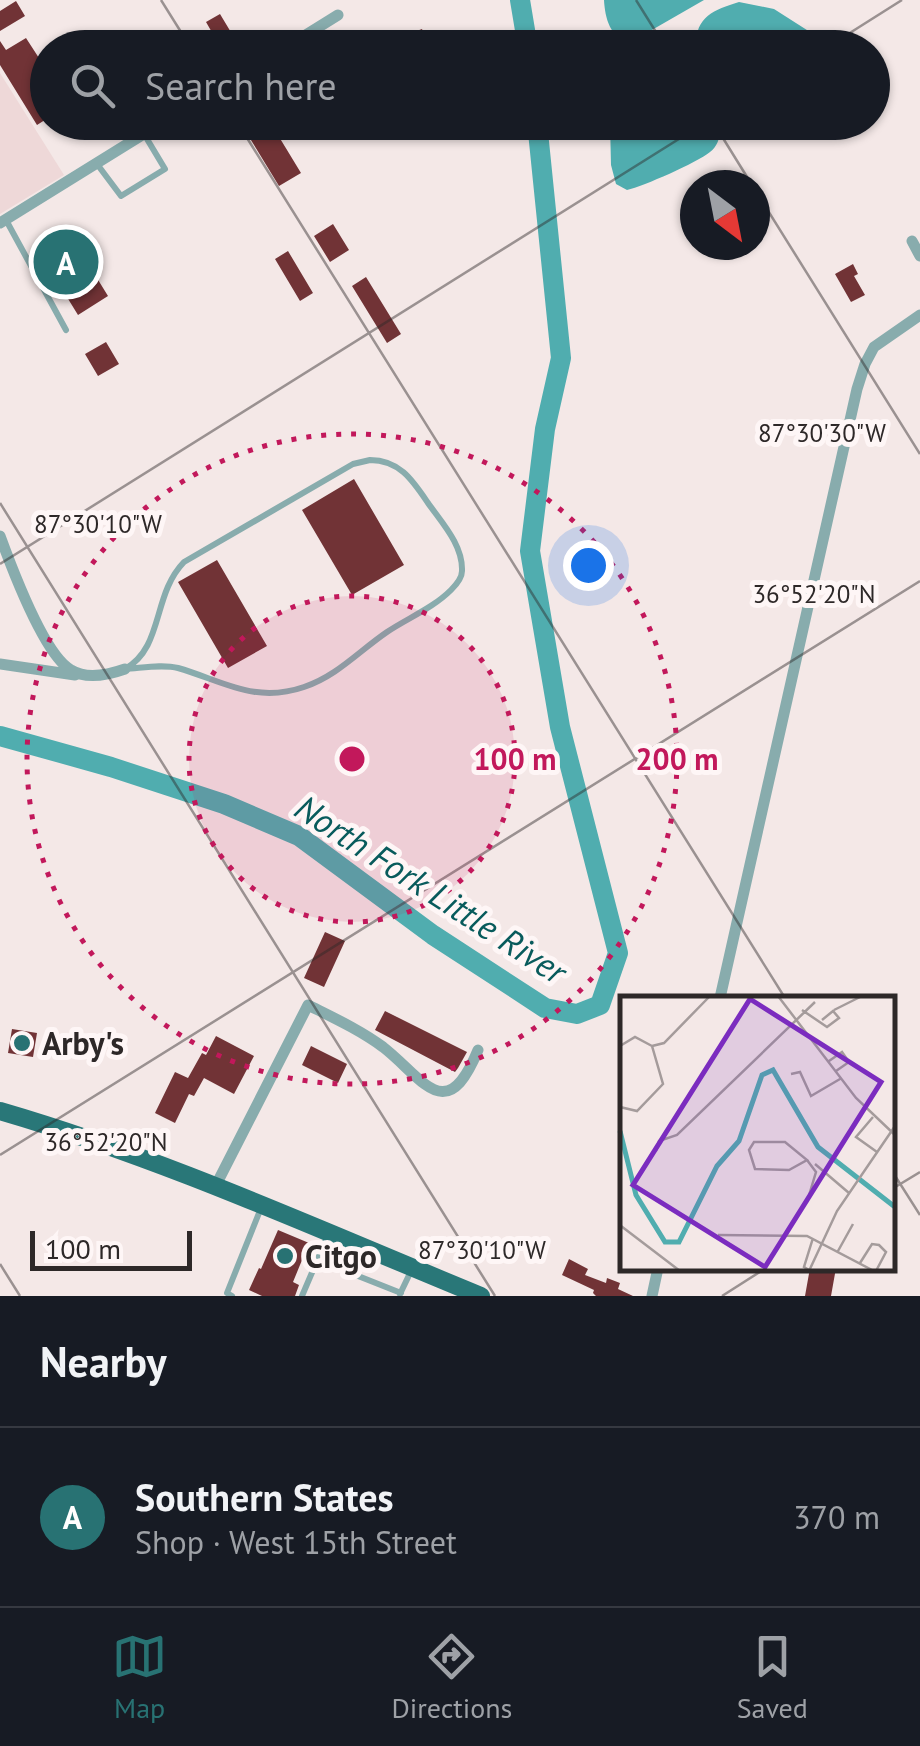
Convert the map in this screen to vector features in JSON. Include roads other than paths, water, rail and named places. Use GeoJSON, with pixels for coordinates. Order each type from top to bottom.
{"type":"FeatureCollection","features":[{"type":"Feature","properties":{"kind":"main road"},"geometry":{"type":"LineString","coordinates":[[0,1111],[104,1144],[481,1296]]}},
{"type":"Feature","properties":{"kind":"street"},"geometry":{"type":"LineString","coordinates":[[314,30],[338,15]]}},
{"type":"Feature","properties":{"kind":"street"},"geometry":{"type":"LineString","coordinates":[[3,221],[134,140]]}},
{"type":"Feature","properties":{"kind":"street"},"geometry":{"type":"LineString","coordinates":[[912,240],[920,256]]}},
{"type":"Feature","properties":{"kind":"street"},"geometry":{"type":"LineString","coordinates":[[720,996],[858,389],[874,347],[920,315]]}},
{"type":"Feature","properties":{"kind":"street"},"geometry":{"type":"LineString","coordinates":[[0,536],[44,638],[68,669],[84,676]]}},
{"type":"Feature","properties":{"kind":"street"},"geometry":{"type":"LineString","coordinates":[[0,664],[84,676],[125,669]]}},
{"type":"Feature","properties":{"kind":"street"},"geometry":{"type":"LineString","coordinates":[[215,1187],[308,1005],[371,1039],[420,1082],[436,1090],[452,1089],[461,1083],[478,1050]]}},
{"type":"Feature","properties":{"kind":"street"},"geometry":{"type":"LineString","coordinates":[[652,1296],[657,1271]]}},
{"type":"Feature","properties":{"kind":"lane"},"geometry":{"type":"LineString","coordinates":[[96,164],[121,196],[165,169],[148,140]]}},
{"type":"Feature","properties":{"kind":"lane"},"geometry":{"type":"LineString","coordinates":[[3,221],[66,330]]}},
{"type":"Feature","properties":{"kind":"lane"},"geometry":{"type":"LineString","coordinates":[[387,461],[407,474],[452,537],[459,554],[460,580],[449,592],[383,635],[336,672],[304,687],[261,693],[222,685],[178,668],[125,669],[148,647],[161,600],[172,575],[184,562],[362,462],[387,461]]}},
{"type":"Feature","properties":{"kind":"lane"},"geometry":{"type":"LineString","coordinates":[[232,1296],[226,1293],[262,1206]]}},
{"type":"Feature","properties":{"kind":"lane"},"geometry":{"type":"LineString","coordinates":[[302,1296],[328,1234]]}},
{"type":"Feature","properties":{"kind":"lane"},"geometry":{"type":"LineString","coordinates":[[348,1272],[400,1294],[412,1268]]}},
{"type":"Feature","properties":{"kind":"water"},"geometry":{"type":"Polygon","coordinates":[[[604,0],[704,0],[652,30],[612,30],[604,0]]]}},
{"type":"Feature","properties":{"kind":"water"},"geometry":{"type":"Polygon","coordinates":[[[739,2],[774,9],[807,30],[698,30],[707,16],[739,2]]]}},
{"type":"Feature","properties":{"kind":"water"},"geometry":{"type":"Polygon","coordinates":[[[610,140],[718,140],[703,157],[627,190],[616,184],[610,140]]]}},
{"type":"Feature","properties":{"kind":"waterway","name":"North Fork Little River"},"geometry":{"type":"LineString","coordinates":[[520,0],[525,30]]}},
{"type":"Feature","properties":{"kind":"waterway","name":"North Fork Little River"},"geometry":{"type":"LineString","coordinates":[[0,736],[224,804],[299,836],[433,935],[545,1008],[577,1014],[600,1005],[618,953],[560,727],[530,551],[545,429],[561,358],[539,140]]}},
{"type":"Feature","properties":{"kind":"place","name":"Southern States"},"geometry":{"type":"Point","coordinates":[66,262]}},
{"type":"Feature","properties":{"kind":"place","name":"Arby's"},"geometry":{"type":"Point","coordinates":[22,1043]}},
{"type":"Feature","properties":{"kind":"place","name":"Citgo"},"geometry":{"type":"Point","coordinates":[285,1256]}}]}
